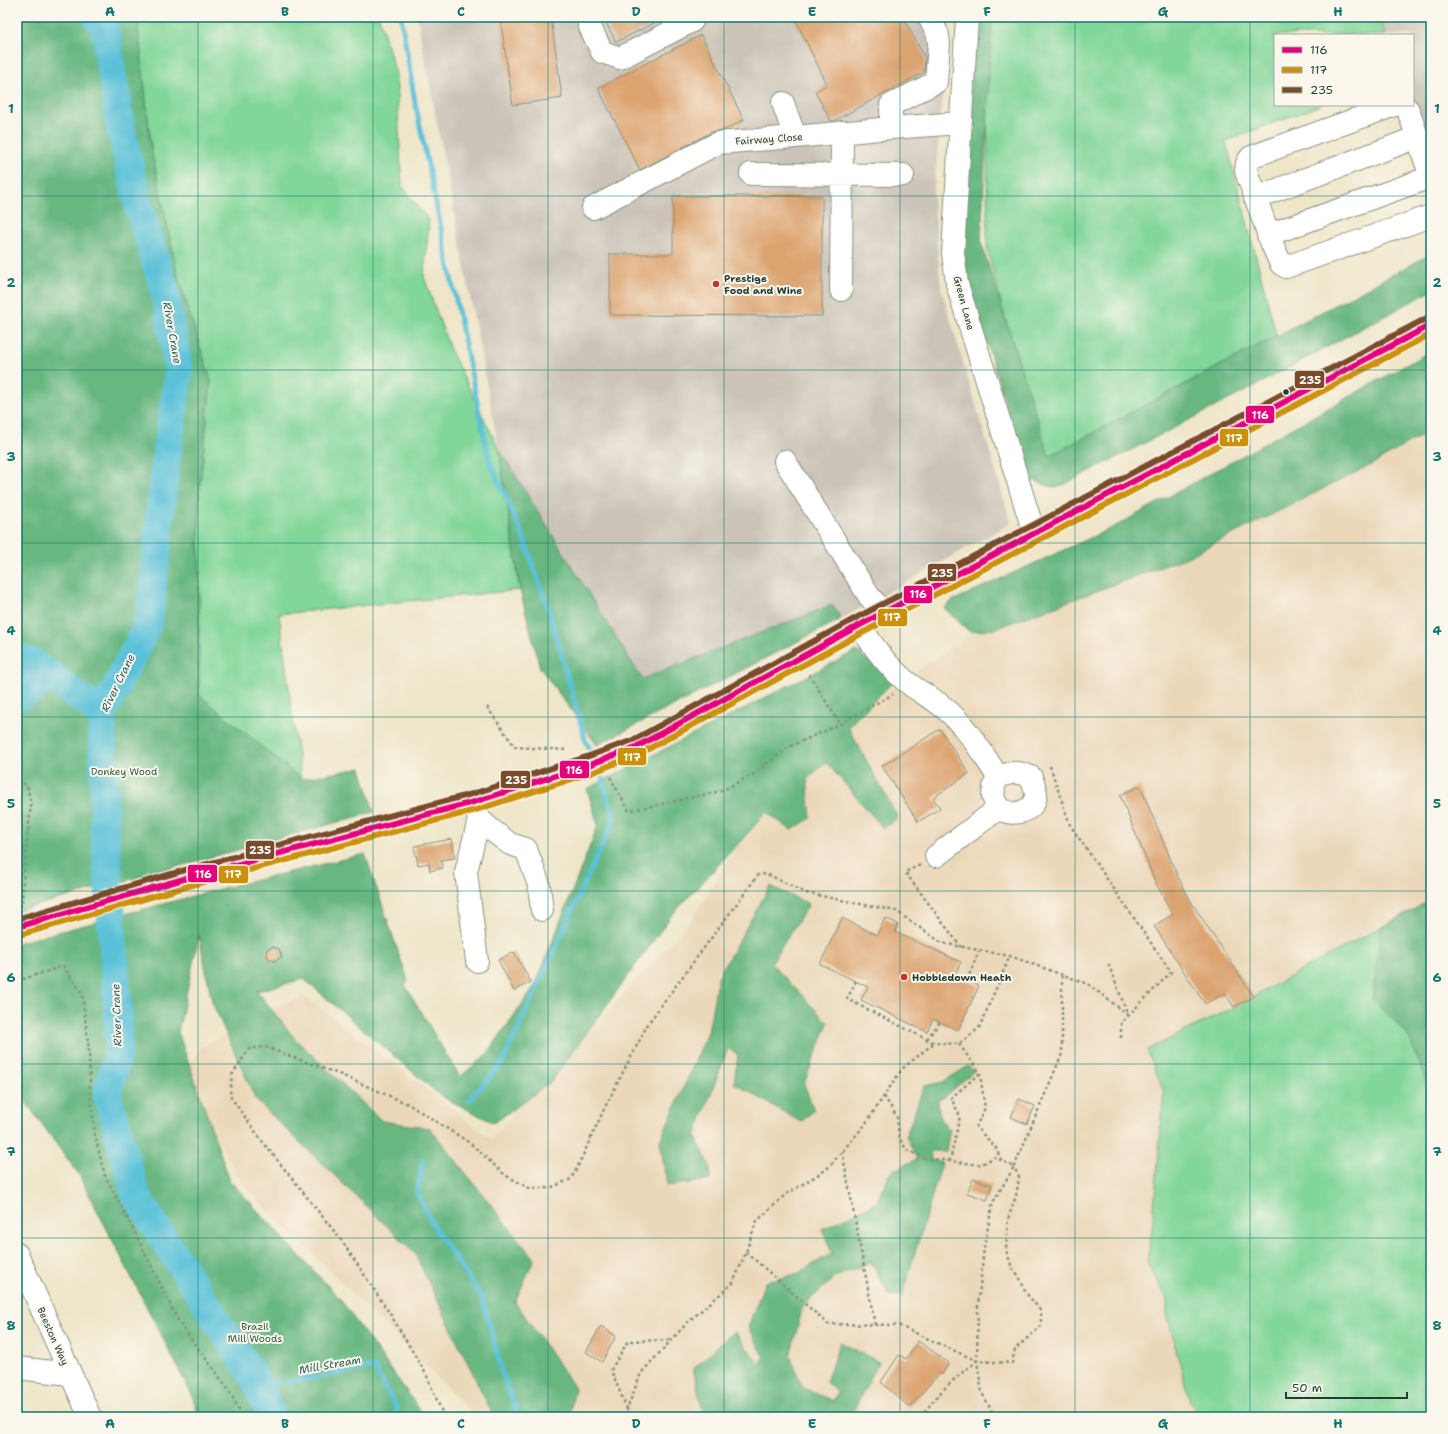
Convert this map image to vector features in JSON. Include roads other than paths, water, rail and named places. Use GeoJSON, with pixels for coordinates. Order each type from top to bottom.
{"type":"FeatureCollection","features":[{"type":"Feature","properties":{"kind":"main road"},"geometry":{"type":"LineString","coordinates":[[588,17],[589,25],[602,52],[620,58],[692,22]]}},
{"type":"Feature","properties":{"kind":"main road"},"geometry":{"type":"LineString","coordinates":[[890,128],[891,104],[936,82],[939,44],[938,35],[929,17]]}},
{"type":"Feature","properties":{"kind":"main road","name":"Green Lane"},"geometry":{"type":"LineString","coordinates":[[968,17],[960,123],[954,253],[957,284],[1034,533]]}},
{"type":"Feature","properties":{"kind":"main road"},"geometry":{"type":"LineString","coordinates":[[783,103],[795,137]]}},
{"type":"Feature","properties":{"kind":"main road"},"geometry":{"type":"LineString","coordinates":[[1392,106],[1251,157],[1247,163],[1246,171],[1268,235],[1281,264],[1286,267],[1431,216]]}},
{"type":"Feature","properties":{"kind":"main road"},"geometry":{"type":"LineString","coordinates":[[1268,235],[1431,177],[1418,137],[1408,110],[1405,106]]}},
{"type":"Feature","properties":{"kind":"main road","name":"Fairway Close"},"geometry":{"type":"LineString","coordinates":[[593,208],[718,143],[960,123]]}},
{"type":"Feature","properties":{"kind":"main road"},"geometry":{"type":"LineString","coordinates":[[841,290],[842,132]]}},
{"type":"Feature","properties":{"kind":"main road"},"geometry":{"type":"LineString","coordinates":[[1255,198],[1418,137]]}},
{"type":"Feature","properties":{"kind":"main road"},"geometry":{"type":"LineString","coordinates":[[751,174],[903,175]]}},
{"type":"Feature","properties":{"kind":"main road"},"geometry":{"type":"LineString","coordinates":[[19,919],[80,910],[207,873],[476,811],[578,758],[610,764],[636,747],[884,612],[1431,325]]}},
{"type":"Feature","properties":{"kind":"main road"},"geometry":{"type":"LineString","coordinates":[[785,461],[869,596],[884,612]]}},
{"type":"Feature","properties":{"kind":"main road"},"geometry":{"type":"LineString","coordinates":[[860,625],[873,647],[887,664],[907,682],[947,710],[967,730],[998,777]]}},
{"type":"Feature","properties":{"kind":"main road"},"geometry":{"type":"LineString","coordinates":[[1011,772],[1021,773],[1030,777],[1035,788],[1036,797],[1023,813],[1010,813],[999,808],[993,797],[994,786],[998,777],[1011,772]]}},
{"type":"Feature","properties":{"kind":"main road"},"geometry":{"type":"LineString","coordinates":[[936,856],[999,808]]}},
{"type":"Feature","properties":{"kind":"main road"},"geometry":{"type":"LineString","coordinates":[[476,811],[510,844],[526,849],[539,885],[542,910]]}},
{"type":"Feature","properties":{"kind":"main road"},"geometry":{"type":"LineString","coordinates":[[476,811],[466,872],[477,961]]}},
{"type":"Feature","properties":{"kind":"main road","name":"Beeston Way"},"geometry":{"type":"LineString","coordinates":[[17,1254],[90,1417]]}},
{"type":"Feature","properties":{"kind":"main road"},"geometry":{"type":"LineString","coordinates":[[17,1368],[70,1374]]}},
{"type":"Feature","properties":{"kind":"waterway","name":"River Crane"},"geometry":{"type":"LineString","coordinates":[[97,17],[105,28],[121,130],[138,203],[165,292],[179,370],[165,467],[149,622],[102,714],[105,832],[118,1011],[118,1054],[107,1093],[136,1196],[256,1381],[272,1417]]}},
{"type":"Feature","properties":{"kind":"waterway"},"geometry":{"type":"LineString","coordinates":[[401,17],[415,102],[489,460],[521,531],[549,611],[586,742],[594,757]]}},
{"type":"Feature","properties":{"kind":"waterway"},"geometry":{"type":"LineString","coordinates":[[17,658],[33,663],[102,714]]}},
{"type":"Feature","properties":{"kind":"waterway"},"geometry":{"type":"LineString","coordinates":[[17,696],[22,695],[51,675]]}},
{"type":"Feature","properties":{"kind":"waterway"},"geometry":{"type":"LineString","coordinates":[[468,1101],[503,1062],[614,819],[599,767]]}},
{"type":"Feature","properties":{"kind":"waterway"},"geometry":{"type":"LineString","coordinates":[[423,1159],[417,1192],[435,1229],[482,1297],[502,1373],[519,1417]]}},
{"type":"Feature","properties":{"kind":"waterway","name":"Mill Stream"},"geometry":{"type":"LineString","coordinates":[[256,1381],[284,1383],[374,1367],[397,1409],[393,1417]]}},
{"type":"Feature","properties":{"kind":"place","name":"Prestige Food and Wine"},"geometry":{"type":"Point","coordinates":[716,284]}},
{"type":"Feature","properties":{"kind":"place","name":"Hobbledown Heath"},"geometry":{"type":"Point","coordinates":[904,977]}},
{"type":"Feature","properties":{"kind":"park label","name":"Donkey Wood"},"geometry":{"type":"Point","coordinates":[124,771]}},
{"type":"Feature","properties":{"kind":"park label","name":"Brazil Mill Woods"},"geometry":{"type":"Point","coordinates":[255,1332]}}]}
